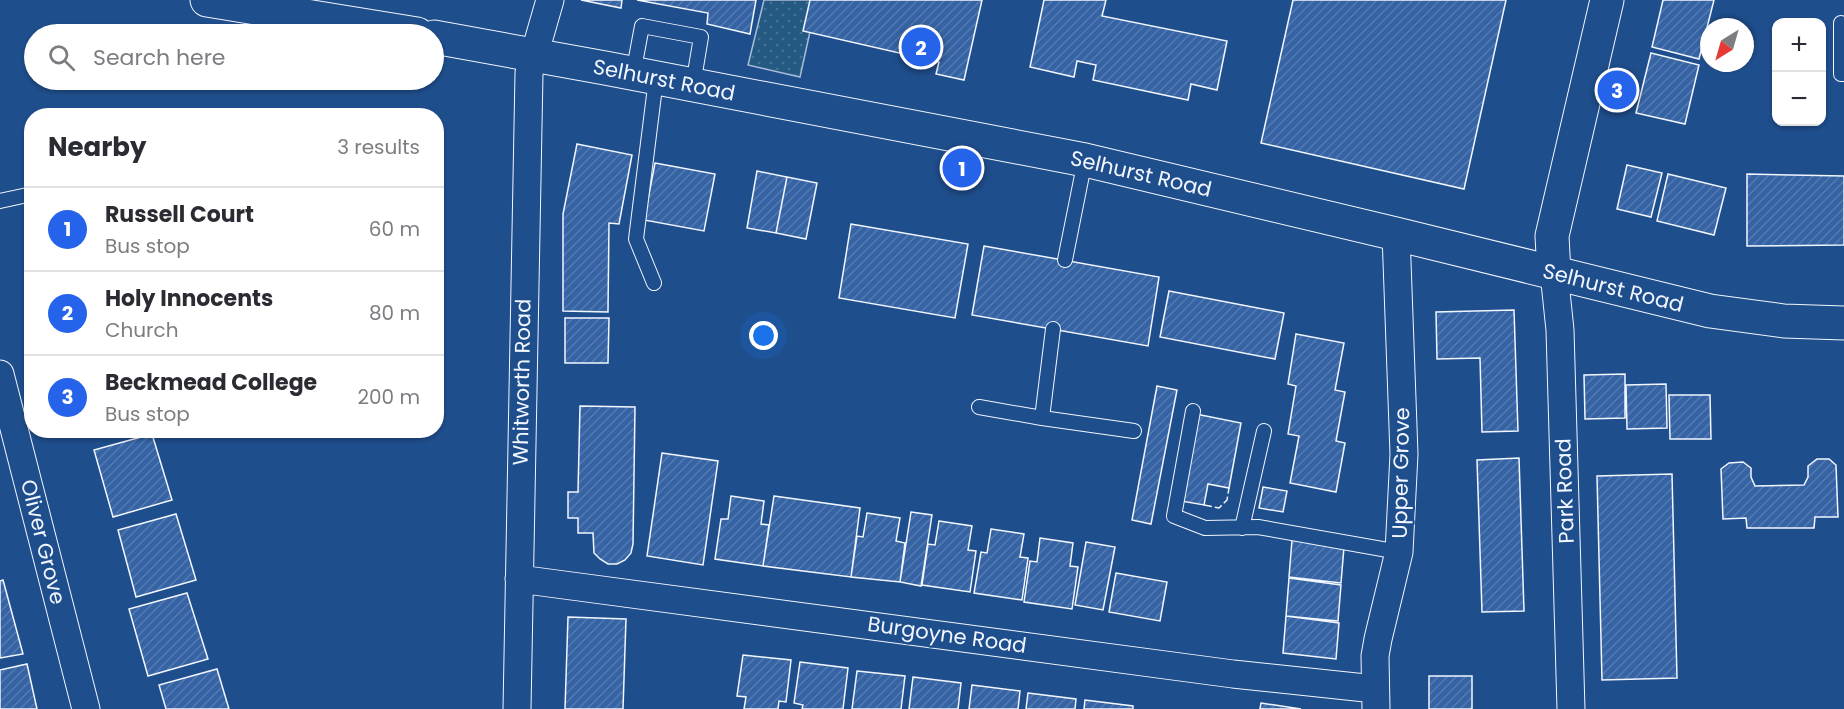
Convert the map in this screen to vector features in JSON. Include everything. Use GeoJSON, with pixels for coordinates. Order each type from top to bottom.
{"type":"FeatureCollection","features":[{"type":"Feature","properties":{"kind":"main road"},"geometry":{"type":"LineString","coordinates":[[207,0],[355,24]]}},
{"type":"Feature","properties":{"kind":"main road"},"geometry":{"type":"LineString","coordinates":[[1554,273],[1552,236],[1607,0]]}},
{"type":"Feature","properties":{"kind":"main road","name":"Selhurst Road"},"geometry":{"type":"LineString","coordinates":[[444,40],[1085,160],[1710,311],[1773,320],[1844,322]]}},
{"type":"Feature","properties":{"kind":"street","name":"Whitworth Road"},"geometry":{"type":"LineString","coordinates":[[517,709],[529,73],[550,0]]}},
{"type":"Feature","properties":{"kind":"street","name":"Upper Grove"},"geometry":{"type":"LineString","coordinates":[[1376,699],[1375,656],[1399,552],[1404,453],[1396,234]]}},
{"type":"Feature","properties":{"kind":"street","name":"Park Road"},"geometry":{"type":"LineString","coordinates":[[1554,273],[1560,330],[1571,709]]}},
{"type":"Feature","properties":{"kind":"street","name":"Oliver Grove"},"geometry":{"type":"LineString","coordinates":[[0,374],[86,709]]}},
{"type":"Feature","properties":{"kind":"street","name":"Burgoyne Road"},"geometry":{"type":"LineString","coordinates":[[519,579],[1233,674],[1376,699]]}},
{"type":"Feature","properties":{"kind":"lane"},"geometry":{"type":"LineString","coordinates":[[1841,23],[1841,74],[1844,74]]}},
{"type":"Feature","properties":{"kind":"lane"},"geometry":{"type":"LineString","coordinates":[[654,283],[636,239],[644,76],[642,26],[701,37],[693,86]]}},
{"type":"Feature","properties":{"kind":"lane"},"geometry":{"type":"LineString","coordinates":[[1065,260],[1085,160]]}},
{"type":"Feature","properties":{"kind":"lane"},"geometry":{"type":"LineString","coordinates":[[0,201],[24,196]]}},
{"type":"Feature","properties":{"kind":"lane"},"geometry":{"type":"LineString","coordinates":[[1041,418],[1053,329]]}},
{"type":"Feature","properties":{"kind":"lane"},"geometry":{"type":"LineString","coordinates":[[979,407],[1134,431]]}},
{"type":"Feature","properties":{"kind":"lane"},"geometry":{"type":"LineString","coordinates":[[1193,411],[1174,516],[1205,528],[1258,527],[1399,552]]}},
{"type":"Feature","properties":{"kind":"lane"},"geometry":{"type":"LineString","coordinates":[[1242,528],[1264,431]]}},
{"type":"Feature","properties":{"kind":"shaded area"},"geometry":{"type":"Polygon","coordinates":[[[764,0],[817,0],[800,77],[748,65],[764,0]]]}},
{"type":"Feature","properties":{"kind":"building"},"geometry":{"type":"Polygon","coordinates":[[[581,0],[622,0],[621,8],[581,0]]]}},
{"type":"Feature","properties":{"kind":"building"},"geometry":{"type":"Polygon","coordinates":[[[637,0],[756,0],[750,34],[707,24],[708,13],[637,0]]]}},
{"type":"Feature","properties":{"kind":"building"},"geometry":{"type":"Polygon","coordinates":[[[810,0],[982,0],[964,80],[936,74],[939,62],[803,31],[810,0]]]}},
{"type":"Feature","properties":{"kind":"building"},"geometry":{"type":"Polygon","coordinates":[[[1044,0],[1106,0],[1102,16],[1227,41],[1217,90],[1191,84],[1188,100],[1093,80],[1096,65],[1077,61],[1074,77],[1030,67],[1044,0]]]}},
{"type":"Feature","properties":{"kind":"building"},"geometry":{"type":"Polygon","coordinates":[[[1293,0],[1506,0],[1464,189],[1261,143],[1293,0]]]}},
{"type":"Feature","properties":{"kind":"building"},"geometry":{"type":"Polygon","coordinates":[[[1663,0],[1714,0],[1709,18],[1700,18],[1699,59],[1652,47],[1663,0]]]}},
{"type":"Feature","properties":{"kind":"building"},"geometry":{"type":"Polygon","coordinates":[[[1651,53],[1699,65],[1685,124],[1636,113],[1651,53]]]}},
{"type":"Feature","properties":{"kind":"building"},"geometry":{"type":"Polygon","coordinates":[[[577,144],[632,155],[619,224],[609,223],[608,312],[563,311],[563,214],[577,144]]]}},
{"type":"Feature","properties":{"kind":"building"},"geometry":{"type":"Polygon","coordinates":[[[655,163],[715,174],[704,231],[644,220],[655,163]]]}},
{"type":"Feature","properties":{"kind":"building"},"geometry":{"type":"Polygon","coordinates":[[[1627,165],[1662,173],[1651,217],[1617,209],[1627,165]]]}},
{"type":"Feature","properties":{"kind":"building"},"geometry":{"type":"Polygon","coordinates":[[[757,171],[787,177],[776,233],[747,228],[757,171]]]}},
{"type":"Feature","properties":{"kind":"building"},"geometry":{"type":"Polygon","coordinates":[[[1668,174],[1726,188],[1714,235],[1657,221],[1668,174]]]}},
{"type":"Feature","properties":{"kind":"building"},"geometry":{"type":"Polygon","coordinates":[[[1747,174],[1844,176],[1844,245],[1747,246],[1747,174]]]}},
{"type":"Feature","properties":{"kind":"building"},"geometry":{"type":"Polygon","coordinates":[[[787,177],[817,183],[806,239],[776,233],[787,177]]]}},
{"type":"Feature","properties":{"kind":"building"},"geometry":{"type":"Polygon","coordinates":[[[851,224],[968,244],[955,318],[839,298],[851,224]]]}},
{"type":"Feature","properties":{"kind":"building"},"geometry":{"type":"Polygon","coordinates":[[[984,246],[1159,277],[1148,346],[972,315],[984,246]]]}},
{"type":"Feature","properties":{"kind":"building"},"geometry":{"type":"Polygon","coordinates":[[[1169,291],[1284,313],[1275,359],[1160,337],[1169,291]]]}},
{"type":"Feature","properties":{"kind":"building"},"geometry":{"type":"Polygon","coordinates":[[[1514,310],[1518,431],[1482,432],[1480,358],[1437,359],[1436,312],[1514,310]]]}},
{"type":"Feature","properties":{"kind":"building"},"geometry":{"type":"Polygon","coordinates":[[[565,318],[609,318],[608,363],[565,363],[565,318]]]}},
{"type":"Feature","properties":{"kind":"building"},"geometry":{"type":"Polygon","coordinates":[[[1296,334],[1344,343],[1335,390],[1345,392],[1336,441],[1345,443],[1336,492],[1290,483],[1299,436],[1288,434],[1296,386],[1288,384],[1296,334]]]}},
{"type":"Feature","properties":{"kind":"building"},"geometry":{"type":"Polygon","coordinates":[[[1625,374],[1625,418],[1585,419],[1584,375],[1625,374]]]}},
{"type":"Feature","properties":{"kind":"building"},"geometry":{"type":"Polygon","coordinates":[[[1666,384],[1667,428],[1627,429],[1626,385],[1666,384]]]}},
{"type":"Feature","properties":{"kind":"building"},"geometry":{"type":"Polygon","coordinates":[[[1157,386],[1177,390],[1151,524],[1132,520],[1157,386]]]}},
{"type":"Feature","properties":{"kind":"building"},"geometry":{"type":"Polygon","coordinates":[[[1669,395],[1710,395],[1711,439],[1670,439],[1669,395]]]}},
{"type":"Feature","properties":{"kind":"building"},"geometry":{"type":"Polygon","coordinates":[[[580,406],[635,407],[633,544],[631,553],[617,564],[608,564],[600,559],[594,553],[593,533],[578,533],[578,518],[568,518],[568,492],[578,492],[580,406]]]}},
{"type":"Feature","properties":{"kind":"building"},"geometry":{"type":"Polygon","coordinates":[[[1196,414],[1241,423],[1229,488],[1208,484],[1204,505],[1181,501],[1196,414]]]}},
{"type":"Feature","properties":{"kind":"building"},"geometry":{"type":"Polygon","coordinates":[[[138,438],[153,438],[172,500],[113,517],[94,450],[138,438]]]}},
{"type":"Feature","properties":{"kind":"building"},"geometry":{"type":"Polygon","coordinates":[[[662,453],[718,461],[703,565],[647,556],[662,453]]]}},
{"type":"Feature","properties":{"kind":"building"},"geometry":{"type":"Polygon","coordinates":[[[1519,458],[1524,611],[1482,612],[1477,460],[1519,458]]]}},
{"type":"Feature","properties":{"kind":"building"},"geometry":{"type":"Polygon","coordinates":[[[1817,459],[1829,459],[1836,465],[1838,517],[1815,517],[1814,528],[1747,528],[1746,518],[1723,519],[1721,469],[1729,463],[1743,462],[1751,468],[1751,477],[1755,486],[1804,485],[1808,477],[1808,466],[1817,459]]]}},
{"type":"Feature","properties":{"kind":"building"},"geometry":{"type":"Polygon","coordinates":[[[1672,474],[1677,678],[1602,680],[1597,476],[1672,474]]]}},
{"type":"Feature","properties":{"kind":"building"},"geometry":{"type":"Polygon","coordinates":[[[1263,487],[1287,491],[1283,512],[1259,508],[1263,487]]]}},
{"type":"Feature","properties":{"kind":"building"},"geometry":{"type":"Polygon","coordinates":[[[731,496],[764,501],[761,524],[769,525],[763,566],[715,559],[721,519],[728,519],[731,496]]]}},
{"type":"Feature","properties":{"kind":"building"},"geometry":{"type":"Polygon","coordinates":[[[774,496],[860,508],[851,577],[763,566],[774,496]]]}},
{"type":"Feature","properties":{"kind":"building"},"geometry":{"type":"Polygon","coordinates":[[[911,512],[932,515],[921,586],[900,582],[911,512]]]}},
{"type":"Feature","properties":{"kind":"building"},"geometry":{"type":"Polygon","coordinates":[[[867,513],[900,518],[896,541],[905,543],[900,582],[851,577],[857,536],[863,537],[867,513]]]}},
{"type":"Feature","properties":{"kind":"building"},"geometry":{"type":"Polygon","coordinates":[[[176,514],[196,580],[136,597],[118,530],[176,514]]]}},
{"type":"Feature","properties":{"kind":"building"},"geometry":{"type":"Polygon","coordinates":[[[939,521],[972,526],[968,550],[976,551],[970,592],[922,585],[928,544],[935,545],[939,521]]]}},
{"type":"Feature","properties":{"kind":"building"},"geometry":{"type":"Polygon","coordinates":[[[991,529],[1024,534],[1020,557],[1028,558],[1022,600],[974,593],[981,552],[987,553],[991,529]]]}},
{"type":"Feature","properties":{"kind":"building"},"geometry":{"type":"Polygon","coordinates":[[[1040,538],[1073,543],[1070,566],[1078,567],[1072,609],[1024,602],[1030,561],[1037,562],[1040,538]]]}},
{"type":"Feature","properties":{"kind":"building"},"geometry":{"type":"Polygon","coordinates":[[[1292,540],[1344,547],[1341,583],[1289,577],[1292,540]]]}},
{"type":"Feature","properties":{"kind":"building"},"geometry":{"type":"Polygon","coordinates":[[[1086,542],[1115,547],[1103,610],[1075,605],[1086,542]]]}},
{"type":"Feature","properties":{"kind":"building"},"geometry":{"type":"Polygon","coordinates":[[[1116,573],[1167,582],[1160,621],[1109,612],[1116,573]]]}},
{"type":"Feature","properties":{"kind":"building"},"geometry":{"type":"Polygon","coordinates":[[[1289,578],[1341,585],[1338,621],[1286,616],[1289,578]]]}},
{"type":"Feature","properties":{"kind":"building"},"geometry":{"type":"Polygon","coordinates":[[[3,580],[23,654],[0,658],[0,581],[3,580]]]}},
{"type":"Feature","properties":{"kind":"building"},"geometry":{"type":"Polygon","coordinates":[[[187,593],[208,659],[148,676],[129,609],[187,593]]]}},
{"type":"Feature","properties":{"kind":"building"},"geometry":{"type":"Polygon","coordinates":[[[1286,616],[1339,623],[1336,659],[1283,653],[1286,616]]]}},
{"type":"Feature","properties":{"kind":"building"},"geometry":{"type":"Polygon","coordinates":[[[568,617],[626,619],[623,709],[565,709],[568,617]]]}},
{"type":"Feature","properties":{"kind":"building"},"geometry":{"type":"Polygon","coordinates":[[[743,655],[791,660],[786,702],[779,701],[778,709],[744,709],[746,697],[737,696],[743,655]]]}},
{"type":"Feature","properties":{"kind":"building"},"geometry":{"type":"Polygon","coordinates":[[[800,662],[848,668],[843,709],[802,709],[803,705],[794,703],[800,662]]]}},
{"type":"Feature","properties":{"kind":"building"},"geometry":{"type":"Polygon","coordinates":[[[27,664],[37,709],[0,709],[0,670],[27,664]]]}},
{"type":"Feature","properties":{"kind":"building"},"geometry":{"type":"Polygon","coordinates":[[[217,669],[229,709],[166,709],[159,685],[217,669]]]}},
{"type":"Feature","properties":{"kind":"building"},"geometry":{"type":"Polygon","coordinates":[[[857,671],[905,676],[901,709],[852,709],[857,671]]]}},
{"type":"Feature","properties":{"kind":"building"},"geometry":{"type":"Polygon","coordinates":[[[1429,676],[1472,676],[1472,709],[1429,709],[1429,676]]]}},
{"type":"Feature","properties":{"kind":"building"},"geometry":{"type":"Polygon","coordinates":[[[913,677],[961,683],[958,709],[909,709],[913,677]]]}},
{"type":"Feature","properties":{"kind":"building"},"geometry":{"type":"Polygon","coordinates":[[[972,685],[1020,691],[1018,709],[969,709],[972,685]]]}},
{"type":"Feature","properties":{"kind":"building"},"geometry":{"type":"Polygon","coordinates":[[[1028,693],[1076,699],[1075,709],[1026,709],[1028,693]]]}},
{"type":"Feature","properties":{"kind":"building"},"geometry":{"type":"Polygon","coordinates":[[[1085,700],[1133,706],[1133,709],[1084,709],[1085,700]]]}},
{"type":"Feature","properties":{"kind":"building"},"geometry":{"type":"Polygon","coordinates":[[[1261,703],[1301,709],[1260,709],[1261,703]]]}},
{"type":"Feature","properties":{"kind":"fence"},"geometry":{"type":"LineString","coordinates":[[1204,505],[1219,508],[1227,500],[1229,488]]}},
{"type":"Feature","properties":{"kind":"place","name":"Holy Innocents"},"geometry":{"type":"Point","coordinates":[921,47]}},
{"type":"Feature","properties":{"kind":"place","name":"Beckmead College"},"geometry":{"type":"Point","coordinates":[1617,90]}},
{"type":"Feature","properties":{"kind":"place","name":"Russell Court"},"geometry":{"type":"Point","coordinates":[962,168]}}]}
